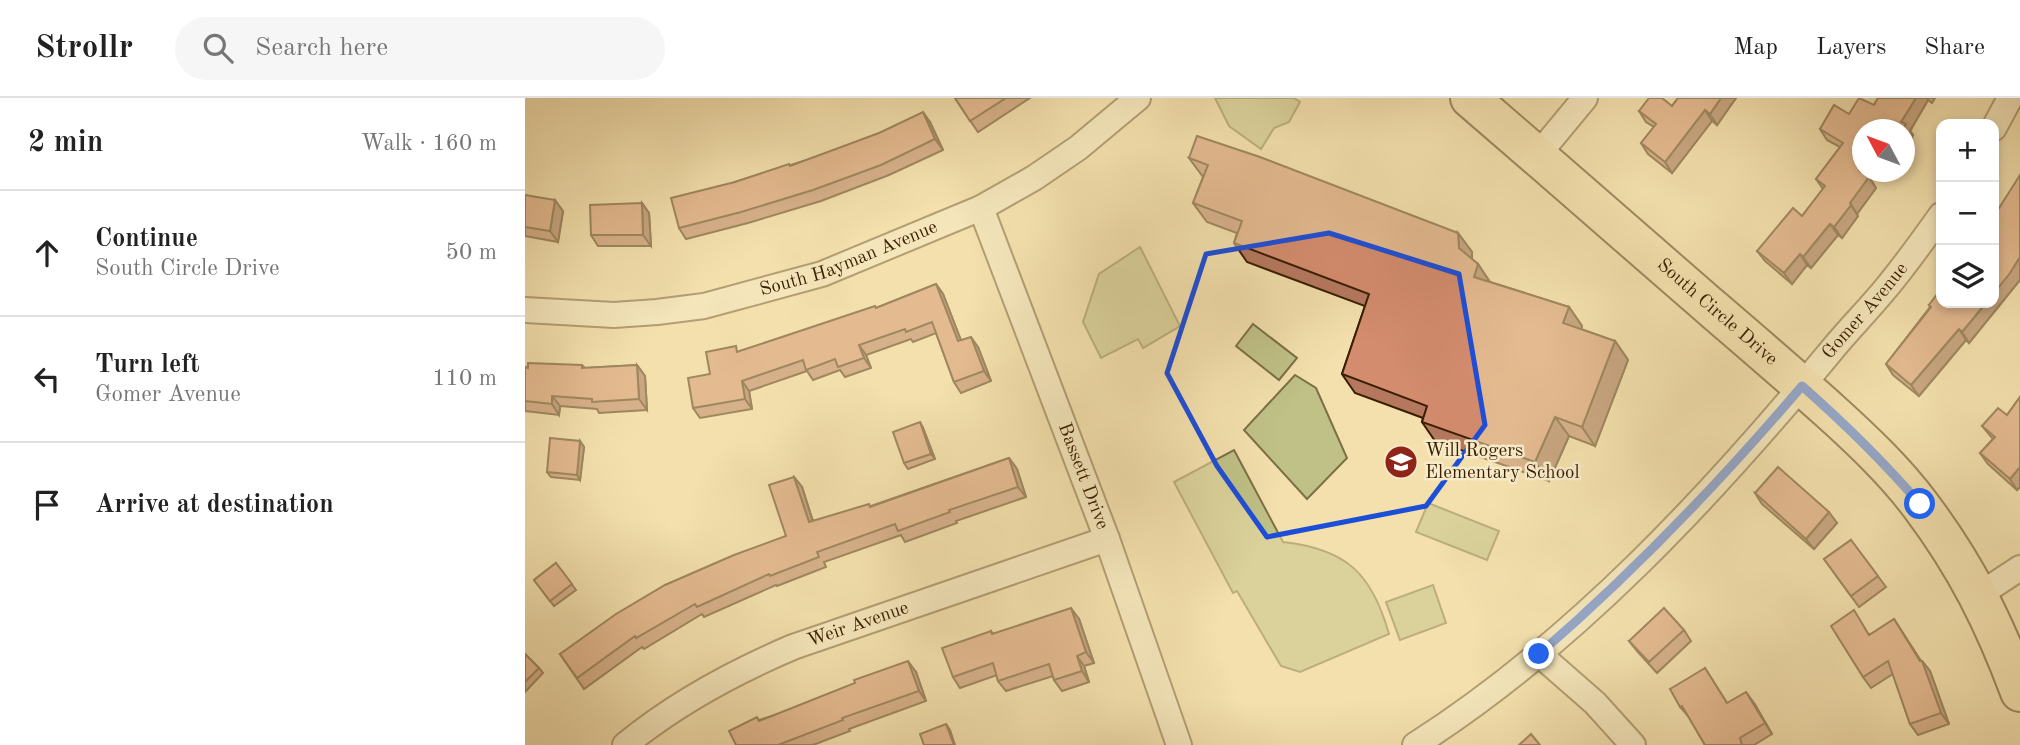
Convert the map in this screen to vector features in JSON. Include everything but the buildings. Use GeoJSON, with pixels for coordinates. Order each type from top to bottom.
{"type":"FeatureCollection","features":[{"type":"Feature","properties":{"kind":"main road","name":"South Circle Drive"},"geometry":{"type":"LineString","coordinates":[[1471,98],[1865,444],[1920,504],[1952,549],[1979,595],[2003,646],[2020,692]]}},
{"type":"Feature","properties":{"kind":"street","name":"South Hayman Avenue"},"geometry":{"type":"LineString","coordinates":[[525,310],[614,315],[704,306],[822,274],[981,208],[1034,178],[1078,148],[1138,98]]}},
{"type":"Feature","properties":{"kind":"street"},"geometry":{"type":"LineString","coordinates":[[1537,156],[1585,98]]}},
{"type":"Feature","properties":{"kind":"street"},"geometry":{"type":"LineString","coordinates":[[1999,119],[2010,98]]}},
{"type":"Feature","properties":{"kind":"street","name":"Bassett Drive"},"geometry":{"type":"LineString","coordinates":[[981,208],[1107,539],[1179,745]]}},
{"type":"Feature","properties":{"kind":"street","name":"Gomer Avenue"},"geometry":{"type":"LineString","coordinates":[[1415,745],[1478,702],[1539,654],[1629,573],[1759,436],[1886,288],[1936,222]]}},
{"type":"Feature","properties":{"kind":"street","name":"Weir Avenue"},"geometry":{"type":"LineString","coordinates":[[625,745],[681,703],[758,662],[793,647],[1107,539]]}},
{"type":"Feature","properties":{"kind":"street"},"geometry":{"type":"LineString","coordinates":[[1979,595],[2020,568]]}},
{"type":"Feature","properties":{"kind":"street"},"geometry":{"type":"LineString","coordinates":[[1539,654],[1595,703],[1633,745]]}},
{"type":"Feature","properties":{"kind":"highlighted area"},"geometry":{"type":"Polygon","coordinates":[[[1329,233],[1459,274],[1485,425],[1426,506],[1267,537],[1217,466],[1167,373],[1206,254],[1329,233]]]}},
{"type":"Feature","properties":{"kind":"green space"},"geometry":{"type":"Polygon","coordinates":[[[1215,98],[1294,98],[1300,102],[1289,122],[1274,128],[1261,149],[1229,126],[1215,98]]]}},
{"type":"Feature","properties":{"kind":"green space"},"geometry":{"type":"Polygon","coordinates":[[[1140,247],[1180,326],[1143,348],[1138,339],[1101,358],[1083,322],[1099,274],[1140,247]]]}},
{"type":"Feature","properties":{"kind":"green space"},"geometry":{"type":"Polygon","coordinates":[[[1253,324],[1297,358],[1279,380],[1236,346],[1253,324]]]}},
{"type":"Feature","properties":{"kind":"green space"},"geometry":{"type":"Polygon","coordinates":[[[1295,375],[1316,388],[1347,458],[1307,499],[1244,430],[1295,375]]]}},
{"type":"Feature","properties":{"kind":"green space"},"geometry":{"type":"Polygon","coordinates":[[[1234,450],[1283,542],[1324,551],[1354,568],[1374,595],[1389,634],[1300,672],[1281,666],[1237,591],[1233,593],[1174,482],[1234,450]]]}},
{"type":"Feature","properties":{"kind":"green space"},"geometry":{"type":"Polygon","coordinates":[[[1428,503],[1499,531],[1487,560],[1416,532],[1428,503]]]}},
{"type":"Feature","properties":{"kind":"green space"},"geometry":{"type":"Polygon","coordinates":[[[1433,585],[1446,623],[1400,640],[1386,602],[1433,585]]]}},
{"type":"Feature","properties":{"kind":"place","name":"Will Rogers Elementary School"},"geometry":{"type":"Point","coordinates":[1401,462]}},
{"type":"Feature","properties":{"kind":"route"},"geometry":{"type":"LineString","coordinates":[[1539,654],[1629,573],[1802,386],[1858,436],[1920,504]]}}]}
